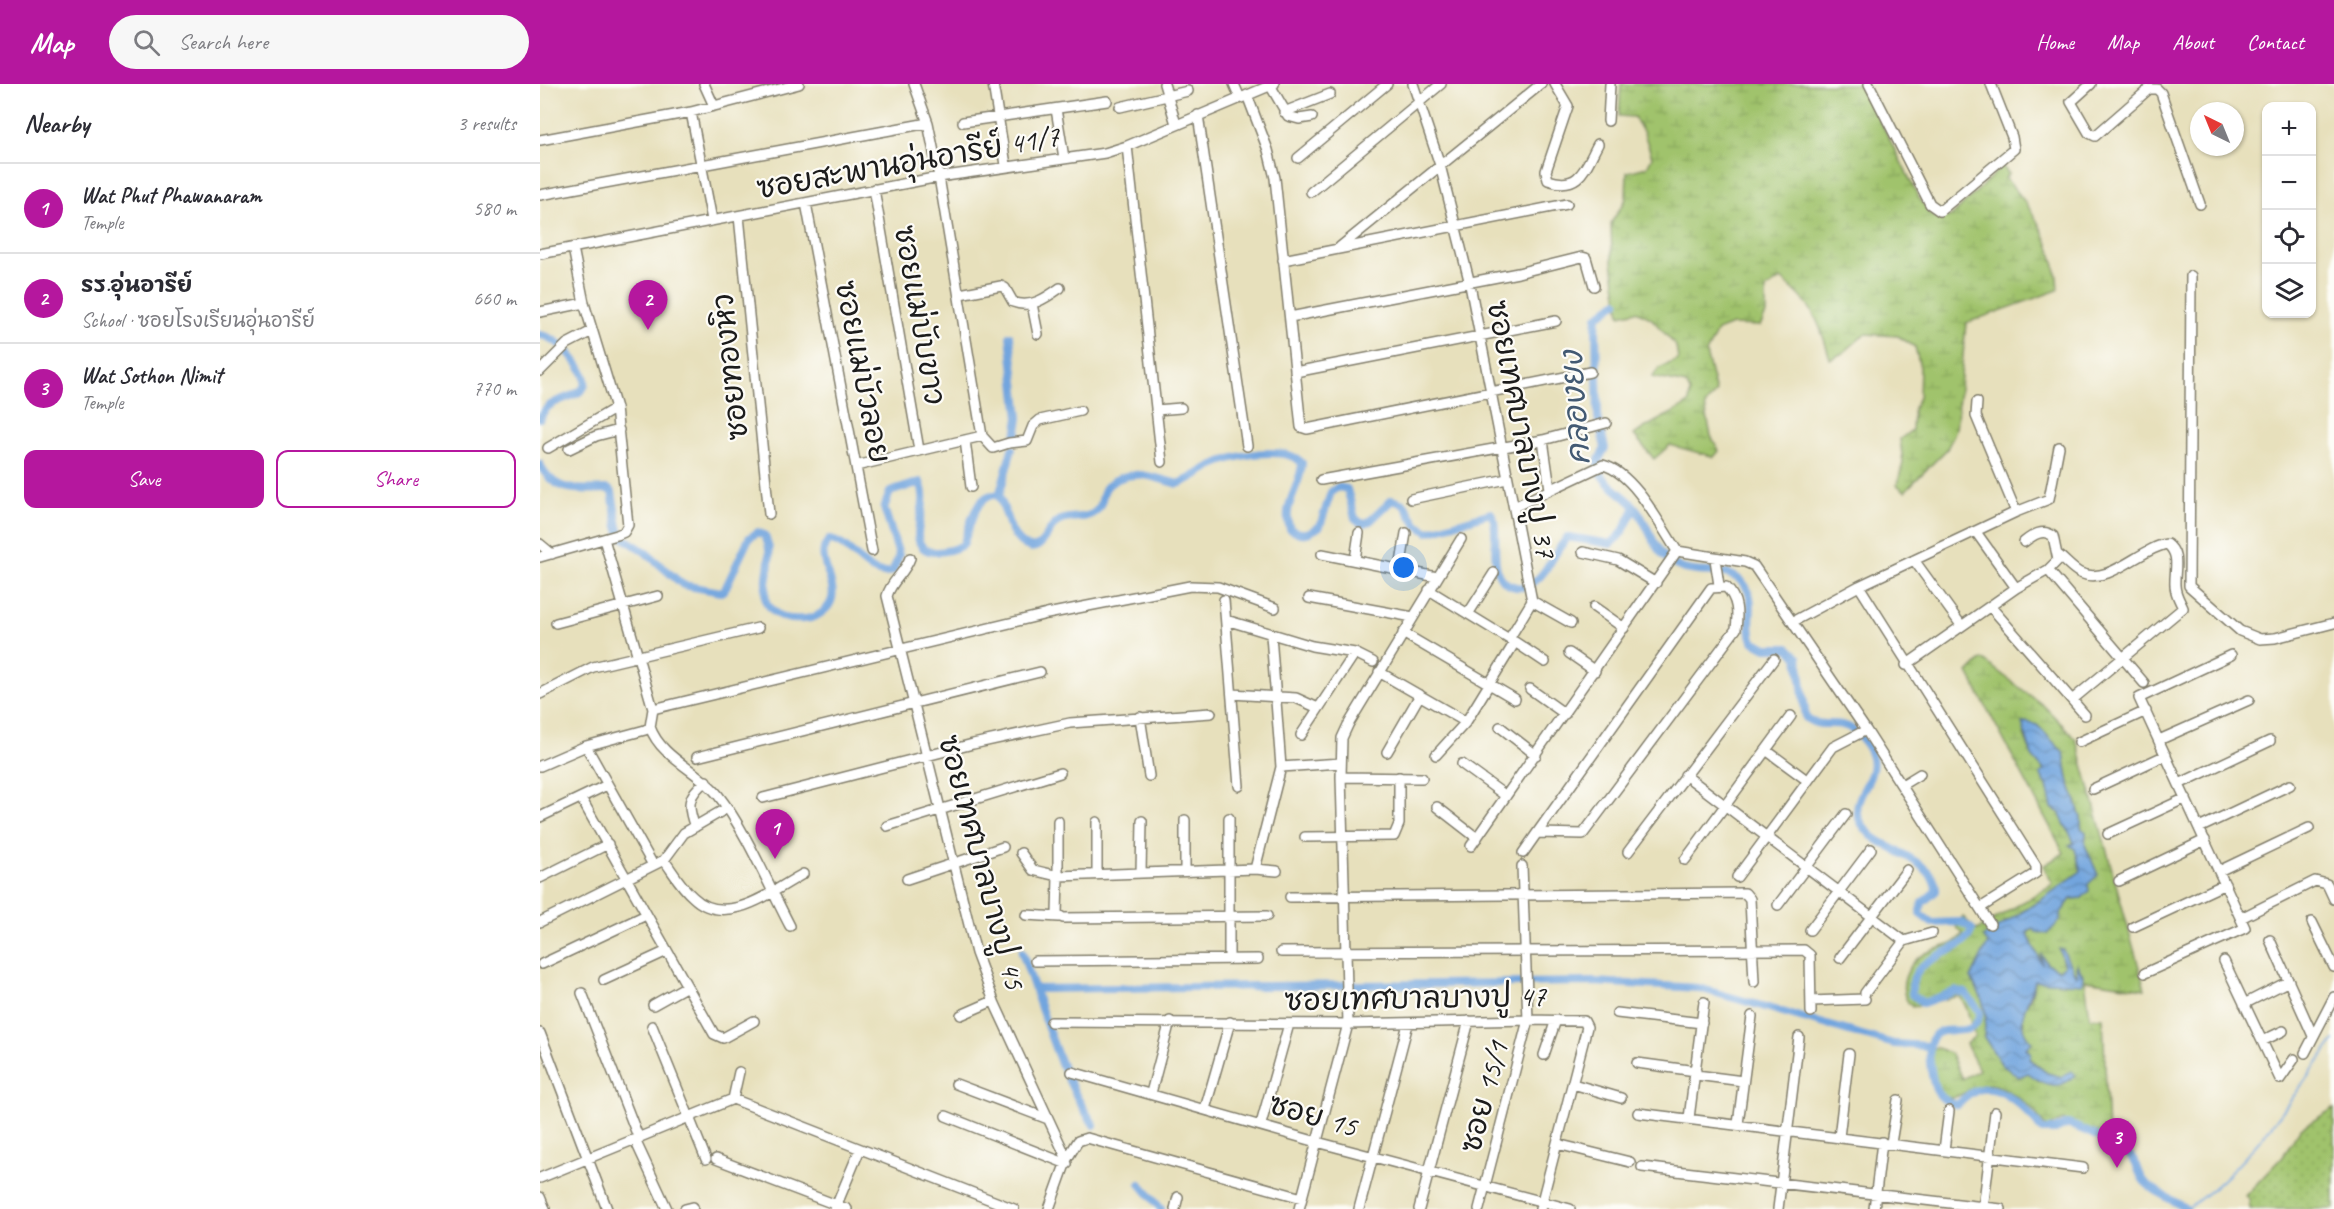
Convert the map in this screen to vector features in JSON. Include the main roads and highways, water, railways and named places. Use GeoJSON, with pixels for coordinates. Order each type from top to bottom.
{"type":"FeatureCollection","features":[{"type":"Feature","properties":{"kind":"water"},"geometry":{"type":"Polygon","coordinates":[[[2022,723],[2037,725],[2064,753],[2068,779],[2081,817],[2081,828],[2086,832],[2085,845],[2098,875],[2088,884],[2089,891],[2082,898],[2071,899],[2060,914],[2060,921],[2047,934],[2036,932],[2033,928],[2027,933],[2042,964],[2041,954],[2048,965],[2059,970],[2064,966],[2059,949],[2063,950],[2075,975],[2077,975],[2076,963],[2083,975],[2082,984],[2035,981],[2022,1019],[2026,1034],[2032,1042],[2026,1048],[2031,1053],[2029,1059],[2047,1073],[2062,1077],[2071,1071],[2075,1075],[2064,1084],[2058,1085],[2040,1081],[2028,1073],[2019,1077],[2002,1065],[1984,1037],[1986,1014],[1981,997],[1971,978],[1988,943],[1983,937],[2081,871],[2075,849],[2069,845],[2074,843],[2071,835],[2060,813],[2052,808],[2047,785],[2040,774],[2044,770],[2032,756],[2022,723]]]}},
{"type":"Feature","properties":{"kind":"waterway","name":"คลองยง"},"geometry":{"type":"LineString","coordinates":[[1617,302],[1597,317],[1598,417],[1605,448],[1599,459],[1599,470],[1610,485],[1634,506],[1657,548],[1670,562],[1687,570],[1730,575],[1744,584],[1750,598],[1750,627],[1753,641],[1766,648],[1788,648],[1798,657],[1806,718],[1817,723],[1848,727],[1868,748],[1873,762],[1871,774],[1857,808],[1860,821],[1872,836],[1910,858],[1929,873],[1936,891],[1922,903],[1920,914],[1932,923],[1961,922],[1972,929],[1959,945],[1927,962],[1913,980],[1912,994],[1923,1003],[1956,991],[1965,993],[1980,1012],[1975,1024],[1967,1029],[1937,1033],[1931,1041],[1929,1057],[1937,1092],[1945,1100],[1957,1105],[1977,1090],[1999,1091],[2024,1109],[2042,1130],[2055,1130],[2068,1124],[2092,1134],[2129,1155],[2146,1183],[2186,1209]]}},
{"type":"Feature","properties":{"kind":"waterway"},"geometry":{"type":"LineString","coordinates":[[540,335],[555,341],[567,351],[582,372],[585,381],[584,388],[549,406],[540,418]]}},
{"type":"Feature","properties":{"kind":"waterway"},"geometry":{"type":"LineString","coordinates":[[1010,336],[1019,418],[1016,436]]}},
{"type":"Feature","properties":{"kind":"waterway"},"geometry":{"type":"LineString","coordinates":[[999,496],[1012,449]]}},
{"type":"Feature","properties":{"kind":"waterway"},"geometry":{"type":"LineString","coordinates":[[540,464],[546,474],[560,485],[578,489],[608,489],[612,492],[622,537],[644,551],[683,585],[721,592],[725,589],[749,538],[758,532],[764,535],[769,551],[766,602],[780,616],[797,619],[818,615],[831,601],[833,592],[823,556],[824,548],[829,540],[845,547],[876,571],[884,573],[893,571],[899,555],[884,508],[890,492],[920,482],[923,501],[918,534],[923,548],[935,552],[963,545],[975,512],[985,498],[991,495],[999,496],[1011,529],[1018,540],[1029,547],[1034,547],[1042,542],[1060,520],[1091,515],[1095,512],[1101,504],[1107,486],[1120,478],[1142,475],[1178,484],[1220,462],[1258,454],[1284,454],[1302,463],[1288,512],[1290,529],[1298,533],[1305,533],[1320,526],[1331,492],[1338,487],[1347,489],[1355,518],[1362,524],[1370,521],[1392,500],[1404,504],[1416,524],[1428,532],[1491,513],[1494,522],[1496,566],[1499,575],[1506,583],[1516,587],[1530,585],[1539,577],[1568,537],[1611,544],[1622,533],[1635,507]]}},
{"type":"Feature","properties":{"kind":"waterway"},"geometry":{"type":"LineString","coordinates":[[1022,952],[1061,1063],[1081,1105],[1094,1125]]}},
{"type":"Feature","properties":{"kind":"waterway"},"geometry":{"type":"LineString","coordinates":[[1035,989],[1594,982],[1699,988],[1894,1044],[1929,1046]]}},
{"type":"Feature","properties":{"kind":"waterway"},"geometry":{"type":"LineString","coordinates":[[2186,1209],[2229,1174],[2249,1153],[2285,1109],[2334,1040]]}},
{"type":"Feature","properties":{"kind":"waterway"},"geometry":{"type":"LineString","coordinates":[[1140,1184],[1161,1209]]}},
{"type":"Feature","properties":{"kind":"place","name":"รร.อุ่นอารีย์"},"geometry":{"type":"Point","coordinates":[648,330]}},
{"type":"Feature","properties":{"kind":"place","name":"Wat Phut Phawanaram"},"geometry":{"type":"Point","coordinates":[775,859]}},
{"type":"Feature","properties":{"kind":"place","name":"Wat Sothon Nimit"},"geometry":{"type":"Point","coordinates":[2117,1168]}}]}
